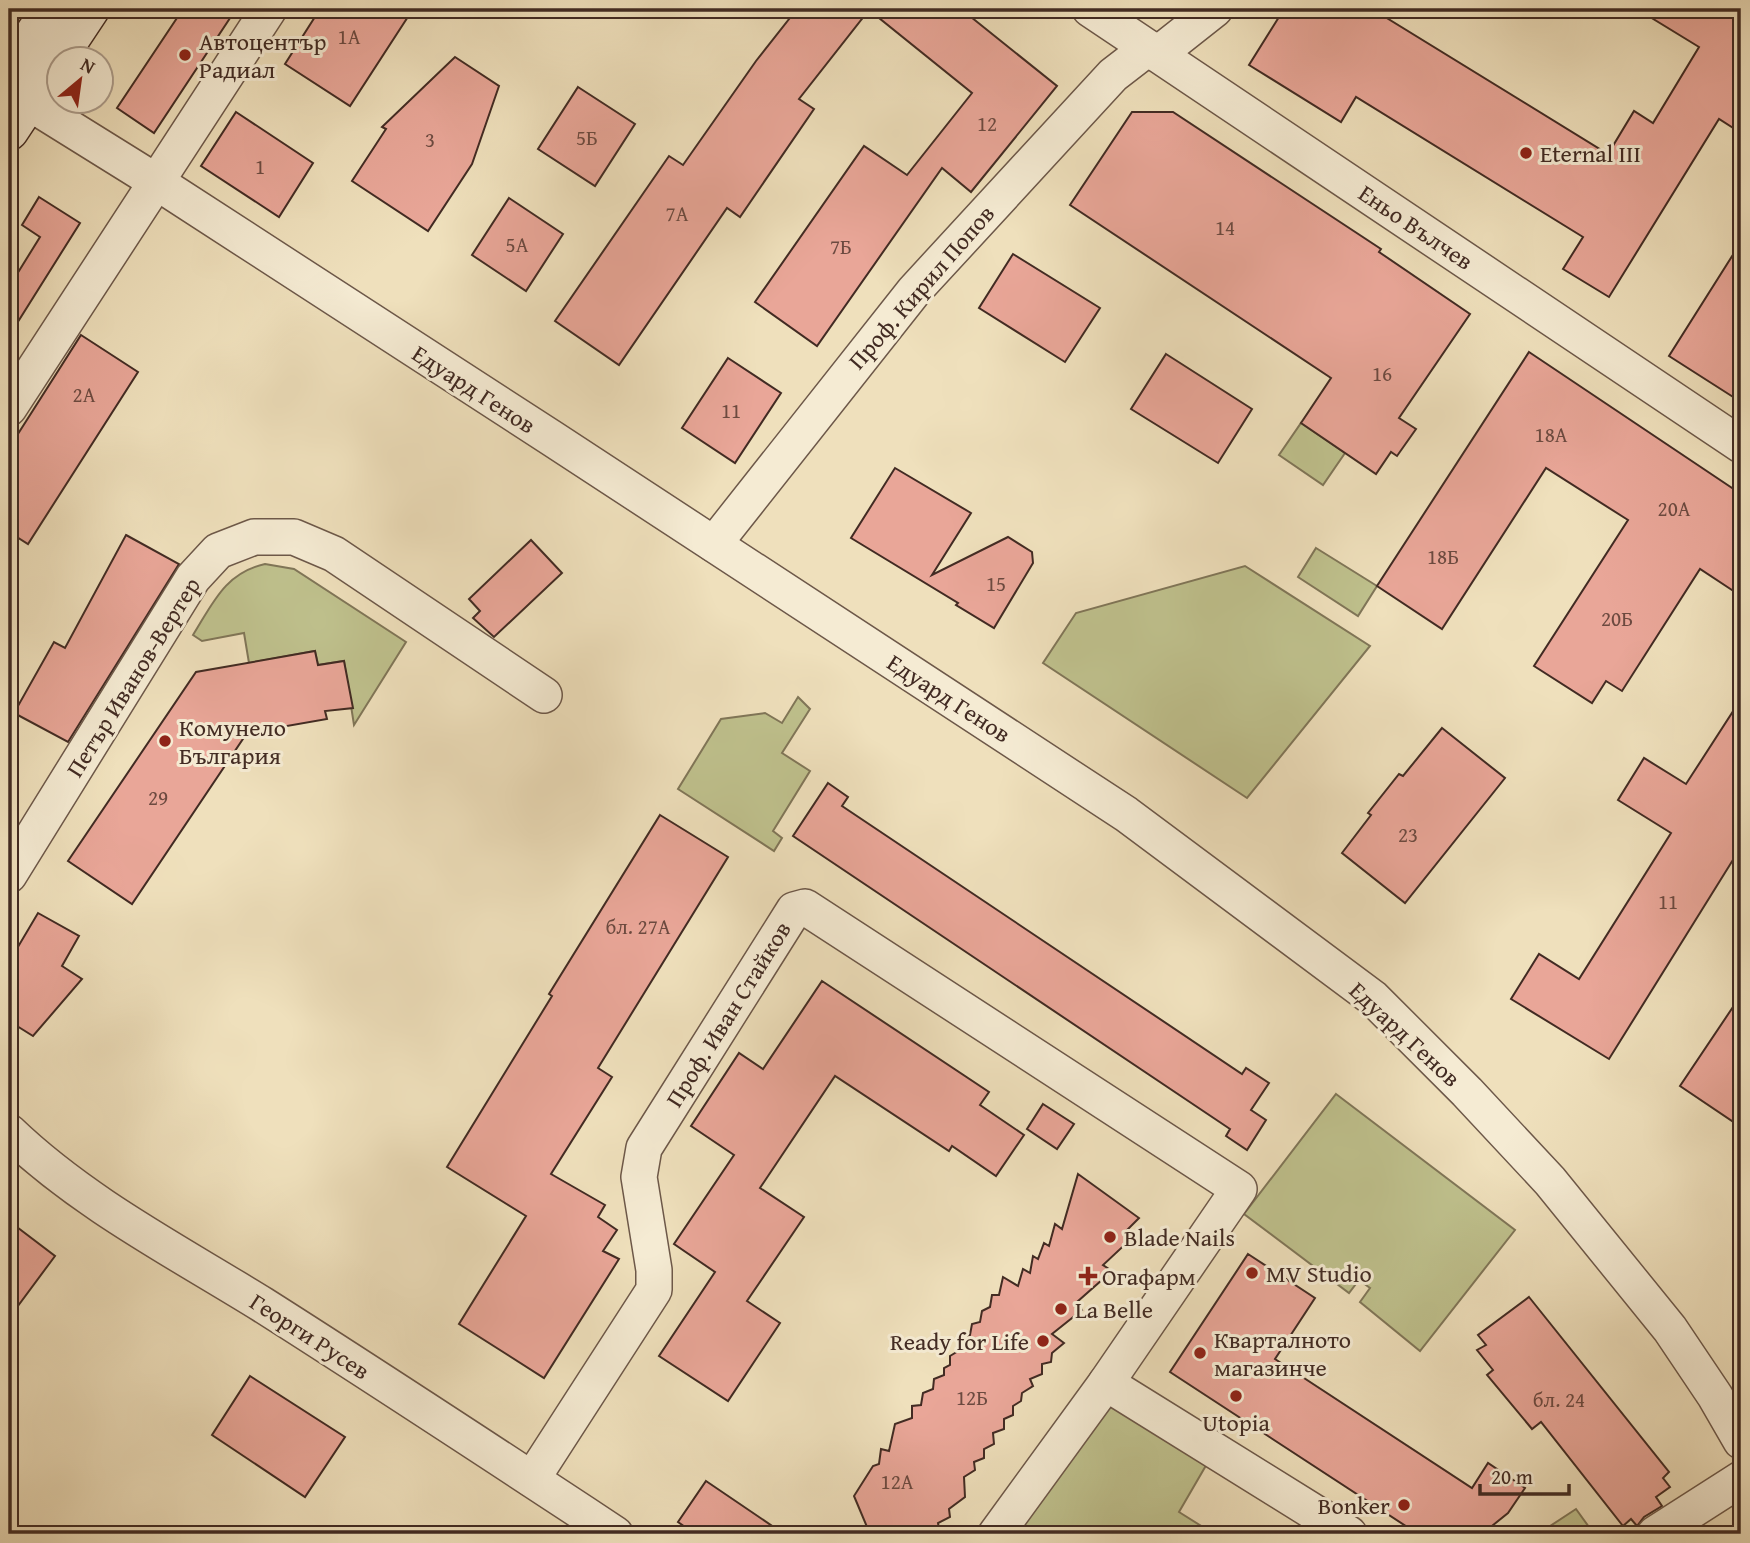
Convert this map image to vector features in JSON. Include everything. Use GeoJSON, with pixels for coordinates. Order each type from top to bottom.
{"type":"FeatureCollection","features":[{"type":"Feature","properties":{"kind":"main road"},"geometry":{"type":"LineString","coordinates":[[15,102],[51,9]]}},
{"type":"Feature","properties":{"kind":"main road"},"geometry":{"type":"LineString","coordinates":[[15,102],[90,9]]}},
{"type":"Feature","properties":{"kind":"street"},"geometry":{"type":"LineString","coordinates":[[9,408],[270,9]]}},
{"type":"Feature","properties":{"kind":"street","name":"Еньо Вълчев"},"geometry":{"type":"LineString","coordinates":[[1090,9],[1741,445]]}},
{"type":"Feature","properties":{"kind":"street","name":"Проф. Кирил Попов"},"geometry":{"type":"LineString","coordinates":[[714,544],[914,291],[1113,75],[1214,9]]}},
{"type":"Feature","properties":{"kind":"street","name":"Едуард Генов"},"geometry":{"type":"LineString","coordinates":[[15,102],[155,181],[1126,814],[1373,998],[1550,1181],[1670,1329],[1715,1396],[1741,1441]]}},
{"type":"Feature","properties":{"kind":"street","name":"Петър Иванов-Вертер"},"geometry":{"type":"LineString","coordinates":[[9,875],[192,578],[218,551],[254,537],[294,537],[334,554],[544,695]]}},
{"type":"Feature","properties":{"kind":"street","name":"Проф. Иван Стайков"},"geometry":{"type":"LineString","coordinates":[[532,1479],[653,1290],[654,1270],[639,1177],[644,1148],[794,910],[805,907],[1239,1189],[1106,1383]]}},
{"type":"Feature","properties":{"kind":"street","name":"Георги Русев"},"geometry":{"type":"LineString","coordinates":[[9,1132],[31,1153],[84,1194],[286,1320],[615,1534]]}},
{"type":"Feature","properties":{"kind":"street"},"geometry":{"type":"LineString","coordinates":[[996,1534],[1106,1383],[1349,1534]]}},
{"type":"Feature","properties":{"kind":"street"},"geometry":{"type":"LineString","coordinates":[[1655,1534],[1741,1479]]}},
{"type":"Feature","properties":{"kind":"green space"},"geometry":{"type":"Polygon","coordinates":[[[1301,423],[1345,453],[1323,485],[1279,455],[1301,423]]]}},
{"type":"Feature","properties":{"kind":"green space"},"geometry":{"type":"Polygon","coordinates":[[[1316,548],[1377,586],[1358,616],[1298,577],[1316,548]]]}},
{"type":"Feature","properties":{"kind":"green space"},"geometry":{"type":"Polygon","coordinates":[[[265,564],[294,569],[406,642],[354,725],[344,661],[318,665],[315,651],[249,663],[244,633],[202,641],[193,635],[214,601],[230,582],[251,568],[265,564]]]}},
{"type":"Feature","properties":{"kind":"green space"},"geometry":{"type":"Polygon","coordinates":[[[1245,566],[1370,646],[1247,798],[1043,663],[1076,613],[1245,566]]]}},
{"type":"Feature","properties":{"kind":"green space"},"geometry":{"type":"Polygon","coordinates":[[[798,697],[810,709],[782,753],[810,771],[773,831],[782,838],[774,851],[678,789],[721,719],[765,713],[782,723],[798,697]]]}},
{"type":"Feature","properties":{"kind":"green space"},"geometry":{"type":"Polygon","coordinates":[[[1336,1094],[1515,1230],[1420,1351],[1360,1302],[1370,1288],[1359,1280],[1349,1293],[1244,1214],[1336,1094]]]}},
{"type":"Feature","properties":{"kind":"green space"},"geometry":{"type":"Polygon","coordinates":[[[1110,1401],[1208,1462],[1179,1512],[1214,1534],[1014,1534],[1110,1401]]]}},
{"type":"Feature","properties":{"kind":"green space"},"geometry":{"type":"Polygon","coordinates":[[[1576,1509],[1594,1534],[1538,1534],[1576,1509]]]}},
{"type":"Feature","properties":{"kind":"building"},"geometry":{"type":"Polygon","coordinates":[[[183,9],[236,9],[154,133],[117,108],[183,9]]]}},
{"type":"Feature","properties":{"kind":"building"},"geometry":{"type":"Polygon","coordinates":[[[320,9],[413,9],[350,106],[285,64],[320,9]]]}},
{"type":"Feature","properties":{"kind":"building"},"geometry":{"type":"Polygon","coordinates":[[[797,9],[961,9],[1057,86],[971,192],[942,168],[817,346],[755,302],[864,146],[907,175],[972,93],[869,10],[799,99],[814,109],[740,217],[727,208],[619,365],[555,321],[669,156],[683,165],[756,61],[797,9]]]}},
{"type":"Feature","properties":{"kind":"building","name":"Eternal III"},"geometry":{"type":"Polygon","coordinates":[[[1284,9],[1372,9],[1608,154],[1634,111],[1653,123],[1699,47],[1637,9],[1741,9],[1741,133],[1719,119],[1609,297],[1563,269],[1583,237],[1356,97],[1341,122],[1249,65],[1284,9]]]}},
{"type":"Feature","properties":{"kind":"building"},"geometry":{"type":"Polygon","coordinates":[[[455,57],[499,86],[472,164],[428,231],[352,181],[386,129],[382,127],[455,57]]]}},
{"type":"Feature","properties":{"kind":"building"},"geometry":{"type":"Polygon","coordinates":[[[578,87],[635,124],[595,186],[538,149],[578,87]]]}},
{"type":"Feature","properties":{"kind":"building"},"geometry":{"type":"Polygon","coordinates":[[[236,112],[313,163],[279,217],[201,166],[236,112]]]}},
{"type":"Feature","properties":{"kind":"building"},"geometry":{"type":"Polygon","coordinates":[[[1132,112],[1173,112],[1381,249],[1379,252],[1470,314],[1399,418],[1416,429],[1397,456],[1391,452],[1376,474],[1301,423],[1331,378],[1070,205],[1132,112]]]}},
{"type":"Feature","properties":{"kind":"building"},"geometry":{"type":"Polygon","coordinates":[[[39,197],[80,223],[9,336],[9,287],[40,237],[22,225],[39,197]]]}},
{"type":"Feature","properties":{"kind":"building"},"geometry":{"type":"Polygon","coordinates":[[[509,198],[563,234],[526,291],[472,255],[509,198]]]}},
{"type":"Feature","properties":{"kind":"building"},"geometry":{"type":"Polygon","coordinates":[[[1741,242],[1741,402],[1669,356],[1741,242]]]}},
{"type":"Feature","properties":{"kind":"building"},"geometry":{"type":"Polygon","coordinates":[[[1013,254],[1100,308],[1065,362],[979,308],[1013,254]]]}},
{"type":"Feature","properties":{"kind":"building"},"geometry":{"type":"Polygon","coordinates":[[[81,335],[138,372],[28,544],[9,532],[9,448],[81,335]]]}},
{"type":"Feature","properties":{"kind":"building"},"geometry":{"type":"Polygon","coordinates":[[[1529,352],[1741,494],[1741,596],[1700,569],[1622,691],[1606,681],[1592,703],[1534,666],[1628,520],[1546,468],[1442,629],[1377,586],[1529,352]]]}},
{"type":"Feature","properties":{"kind":"building"},"geometry":{"type":"Polygon","coordinates":[[[1166,354],[1252,409],[1218,463],[1131,409],[1166,354]]]}},
{"type":"Feature","properties":{"kind":"building"},"geometry":{"type":"Polygon","coordinates":[[[728,358],[781,393],[735,463],[682,428],[728,358]]]}},
{"type":"Feature","properties":{"kind":"building"},"geometry":{"type":"Polygon","coordinates":[[[895,468],[971,513],[932,575],[1008,537],[1032,552],[1033,563],[994,628],[851,538],[895,468]]]}},
{"type":"Feature","properties":{"kind":"building"},"geometry":{"type":"Polygon","coordinates":[[[126,535],[179,564],[68,742],[14,713],[54,642],[65,648],[126,535]]]}},
{"type":"Feature","properties":{"kind":"building"},"geometry":{"type":"Polygon","coordinates":[[[531,540],[562,573],[494,637],[473,618],[480,611],[469,599],[531,540]]]}},
{"type":"Feature","properties":{"kind":"building"},"geometry":{"type":"Polygon","coordinates":[[[315,651],[318,665],[344,661],[353,708],[325,711],[327,719],[247,733],[132,904],[68,861],[196,672],[315,651]]]}},
{"type":"Feature","properties":{"kind":"building"},"geometry":{"type":"Polygon","coordinates":[[[1741,699],[1741,847],[1609,1059],[1511,999],[1539,954],[1579,979],[1671,833],[1618,800],[1644,758],[1686,784],[1741,699]]]}},
{"type":"Feature","properties":{"kind":"building"},"geometry":{"type":"Polygon","coordinates":[[[1442,728],[1505,778],[1405,903],[1342,853],[1371,815],[1368,813],[1399,774],[1403,776],[1442,728]]]}},
{"type":"Feature","properties":{"kind":"building"},"geometry":{"type":"Polygon","coordinates":[[[828,783],[848,797],[842,806],[1242,1074],[1246,1068],[1269,1083],[1251,1110],[1266,1120],[1247,1150],[1226,1136],[1230,1129],[793,836],[828,783]]]}},
{"type":"Feature","properties":{"kind":"building"},"geometry":{"type":"Polygon","coordinates":[[[660,815],[728,857],[598,1068],[612,1077],[551,1174],[605,1205],[598,1217],[617,1230],[603,1251],[619,1259],[544,1378],[459,1324],[526,1216],[447,1167],[552,996],[549,994],[660,815]]]}},
{"type":"Feature","properties":{"kind":"building"},"geometry":{"type":"Polygon","coordinates":[[[38,913],[79,936],[62,966],[82,979],[33,1036],[9,1021],[9,962],[38,913]]]}},
{"type":"Feature","properties":{"kind":"building"},"geometry":{"type":"Polygon","coordinates":[[[822,981],[989,1092],[980,1105],[1024,1135],[996,1176],[952,1146],[949,1151],[835,1076],[760,1188],[804,1217],[747,1301],[780,1323],[728,1401],[659,1356],[715,1272],[674,1244],[734,1155],[691,1126],[739,1053],[763,1069],[822,981]]]}},
{"type":"Feature","properties":{"kind":"building"},"geometry":{"type":"Polygon","coordinates":[[[1741,995],[1741,1127],[1680,1086],[1741,995]]]}},
{"type":"Feature","properties":{"kind":"building"},"geometry":{"type":"Polygon","coordinates":[[[1043,1104],[1074,1124],[1057,1149],[1027,1129],[1043,1104]]]}},
{"type":"Feature","properties":{"kind":"building"},"geometry":{"type":"Polygon","coordinates":[[[1078,1174],[1139,1218],[1124,1233],[1132,1238],[1103,1265],[1112,1271],[1077,1302],[1082,1310],[1052,1334],[1064,1343],[1052,1353],[1051,1362],[1042,1364],[1042,1374],[1030,1379],[1033,1386],[1022,1393],[1021,1401],[1013,1406],[1013,1415],[1004,1419],[1004,1429],[993,1433],[994,1444],[984,1449],[984,1458],[974,1462],[975,1470],[964,1477],[965,1497],[949,1509],[950,1517],[938,1523],[940,1534],[870,1534],[854,1496],[873,1466],[879,1464],[881,1449],[889,1451],[895,1424],[912,1418],[912,1406],[921,1405],[923,1393],[933,1389],[934,1379],[944,1375],[944,1368],[950,1365],[950,1356],[960,1350],[961,1338],[970,1335],[972,1324],[980,1322],[982,1311],[990,1307],[992,1295],[999,1295],[1003,1277],[1018,1286],[1023,1269],[1030,1273],[1033,1256],[1038,1259],[1044,1243],[1049,1246],[1055,1224],[1062,1229],[1078,1174]]]}},
{"type":"Feature","properties":{"kind":"building"},"geometry":{"type":"Polygon","coordinates":[[[9,1221],[55,1256],[9,1318],[9,1221]]]}},
{"type":"Feature","properties":{"kind":"building"},"geometry":{"type":"Polygon","coordinates":[[[1248,1254],[1315,1298],[1275,1359],[1472,1488],[1488,1463],[1525,1488],[1508,1513],[1482,1534],[1418,1534],[1170,1372],[1248,1254]]]}},
{"type":"Feature","properties":{"kind":"building"},"geometry":{"type":"Polygon","coordinates":[[[1529,1297],[1669,1472],[1663,1478],[1670,1487],[1656,1497],[1662,1506],[1644,1517],[1637,1526],[1631,1519],[1623,1526],[1541,1422],[1532,1429],[1487,1375],[1493,1370],[1477,1350],[1486,1345],[1478,1335],[1529,1297]]]}},
{"type":"Feature","properties":{"kind":"building"},"geometry":{"type":"Polygon","coordinates":[[[250,1376],[345,1437],[305,1497],[212,1435],[250,1376]]]}},
{"type":"Feature","properties":{"kind":"building"},"geometry":{"type":"Polygon","coordinates":[[[706,1481],[784,1534],[695,1534],[678,1522],[706,1481]]]}},
{"type":"Feature","properties":{"kind":"place","name":"Автоцентър Радиал"},"geometry":{"type":"Point","coordinates":[185,55]}},
{"type":"Feature","properties":{"kind":"place","name":"Eternal III"},"geometry":{"type":"Point","coordinates":[1526,153]}},
{"type":"Feature","properties":{"kind":"place","name":"Комунело България"},"geometry":{"type":"Point","coordinates":[165,741]}},
{"type":"Feature","properties":{"kind":"place","name":"Blade Nails"},"geometry":{"type":"Point","coordinates":[1110,1237]}},
{"type":"Feature","properties":{"kind":"place","name":"MV Studio"},"geometry":{"type":"Point","coordinates":[1252,1273]}},
{"type":"Feature","properties":{"kind":"place","name":"Огафарм"},"geometry":{"type":"Point","coordinates":[1088,1276]}},
{"type":"Feature","properties":{"kind":"place","name":"La Belle"},"geometry":{"type":"Point","coordinates":[1061,1309]}},
{"type":"Feature","properties":{"kind":"place","name":"Ready for Life"},"geometry":{"type":"Point","coordinates":[1043,1341]}},
{"type":"Feature","properties":{"kind":"place","name":"Кварталното магазинче"},"geometry":{"type":"Point","coordinates":[1200,1353]}},
{"type":"Feature","properties":{"kind":"place","name":"Utopia"},"geometry":{"type":"Point","coordinates":[1236,1396]}},
{"type":"Feature","properties":{"kind":"place","name":"Bonker"},"geometry":{"type":"Point","coordinates":[1404,1505]}}]}
